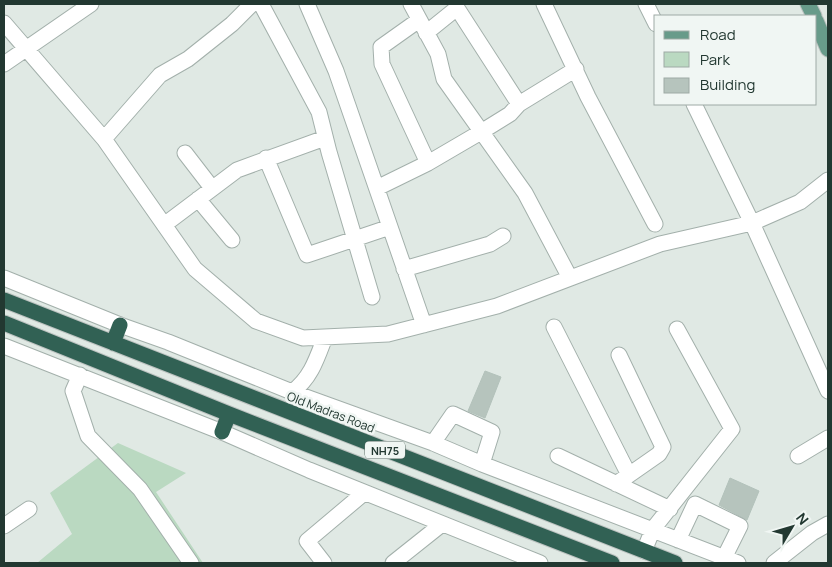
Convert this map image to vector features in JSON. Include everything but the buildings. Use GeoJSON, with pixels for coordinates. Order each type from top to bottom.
{"type":"FeatureCollection","features":[{"type":"Feature","properties":{"kind":"highway","name":"Old Madras Road"},"geometry":{"type":"LineString","coordinates":[[4,300],[675,563]]}},
{"type":"Feature","properties":{"kind":"highway","name":"NH75"},"geometry":{"type":"LineString","coordinates":[[4,323],[229,414],[612,563]]}},
{"type":"Feature","properties":{"kind":"highway"},"geometry":{"type":"LineString","coordinates":[[113,344],[120,325]]}},
{"type":"Feature","properties":{"kind":"highway"},"geometry":{"type":"LineString","coordinates":[[222,432],[229,414]]}},
{"type":"Feature","properties":{"kind":"main road"},"geometry":{"type":"LineString","coordinates":[[817,23],[828,49]]}},
{"type":"Feature","properties":{"kind":"street"},"geometry":{"type":"LineString","coordinates":[[104,139],[160,75],[188,59],[232,24],[252,4]]}},
{"type":"Feature","properties":{"kind":"street"},"geometry":{"type":"LineString","coordinates":[[261,4],[319,112],[372,297]]}},
{"type":"Feature","properties":{"kind":"street"},"geometry":{"type":"LineString","coordinates":[[308,4],[336,71],[424,325]]}},
{"type":"Feature","properties":{"kind":"street"},"geometry":{"type":"LineString","coordinates":[[411,4],[438,54],[444,79],[524,193],[570,278]]}},
{"type":"Feature","properties":{"kind":"street"},"geometry":{"type":"LineString","coordinates":[[646,4],[654,20]]}},
{"type":"Feature","properties":{"kind":"street"},"geometry":{"type":"LineString","coordinates":[[4,64],[87,5]]}},
{"type":"Feature","properties":{"kind":"street"},"geometry":{"type":"LineString","coordinates":[[548,5],[588,97],[654,224]]}},
{"type":"Feature","properties":{"kind":"street"},"geometry":{"type":"LineString","coordinates":[[428,163],[382,64],[380,47],[423,26],[457,6],[519,104]]}},
{"type":"Feature","properties":{"kind":"street"},"geometry":{"type":"LineString","coordinates":[[4,23],[104,139],[195,269],[256,321],[303,338],[388,334],[497,306],[660,244],[752,223],[800,202],[828,180]]}},
{"type":"Feature","properties":{"kind":"street"},"geometry":{"type":"LineString","coordinates":[[377,188],[428,163],[481,132],[510,114],[519,104],[576,69]]}},
{"type":"Feature","properties":{"kind":"street"},"geometry":{"type":"LineString","coordinates":[[694,105],[752,223],[828,391]]}},
{"type":"Feature","properties":{"kind":"street"},"geometry":{"type":"LineString","coordinates":[[164,225],[237,170],[325,138]]}},
{"type":"Feature","properties":{"kind":"street"},"geometry":{"type":"LineString","coordinates":[[185,153],[212,188]]}},
{"type":"Feature","properties":{"kind":"street"},"geometry":{"type":"LineString","coordinates":[[266,158],[307,254],[390,228]]}},
{"type":"Feature","properties":{"kind":"street"},"geometry":{"type":"LineString","coordinates":[[198,199],[232,240]]}},
{"type":"Feature","properties":{"kind":"street"},"geometry":{"type":"LineString","coordinates":[[404,269],[490,244],[502,236]]}},
{"type":"Feature","properties":{"kind":"street"},"geometry":{"type":"LineString","coordinates":[[4,278],[292,392],[433,443],[731,561],[740,526],[695,504],[678,540]]}},
{"type":"Feature","properties":{"kind":"street"},"geometry":{"type":"LineString","coordinates":[[554,327],[628,475]]}},
{"type":"Feature","properties":{"kind":"street"},"geometry":{"type":"LineString","coordinates":[[644,551],[652,529],[732,430],[677,329]]}},
{"type":"Feature","properties":{"kind":"street"},"geometry":{"type":"LineString","coordinates":[[292,392],[305,380],[314,365],[326,337]]}},
{"type":"Feature","properties":{"kind":"street"},"geometry":{"type":"LineString","coordinates":[[4,346],[222,432],[364,493],[540,563]]}},
{"type":"Feature","properties":{"kind":"street"},"geometry":{"type":"LineString","coordinates":[[616,484],[659,454],[663,447],[619,356]]}},
{"type":"Feature","properties":{"kind":"street"},"geometry":{"type":"LineString","coordinates":[[80,375],[73,391],[88,436],[140,489],[191,563]]}},
{"type":"Feature","properties":{"kind":"street"},"geometry":{"type":"LineString","coordinates":[[433,443],[453,414],[492,432],[482,464]]}},
{"type":"Feature","properties":{"kind":"street"},"geometry":{"type":"LineString","coordinates":[[798,456],[828,438]]}},
{"type":"Feature","properties":{"kind":"street"},"geometry":{"type":"LineString","coordinates":[[558,456],[670,509]]}},
{"type":"Feature","properties":{"kind":"street"},"geometry":{"type":"LineString","coordinates":[[324,563],[307,541],[364,493]]}},
{"type":"Feature","properties":{"kind":"street"},"geometry":{"type":"LineString","coordinates":[[4,526],[29,509]]}},
{"type":"Feature","properties":{"kind":"street"},"geometry":{"type":"LineString","coordinates":[[392,563],[442,524]]}},
{"type":"Feature","properties":{"kind":"street"},"geometry":{"type":"LineString","coordinates":[[774,563],[812,533],[828,524]]}},
{"type":"Feature","properties":{"kind":"green space"},"geometry":{"type":"Polygon","coordinates":[[[118,443],[186,473],[156,492],[203,563],[37,563],[72,534],[50,493],[118,443]]]}}]}
